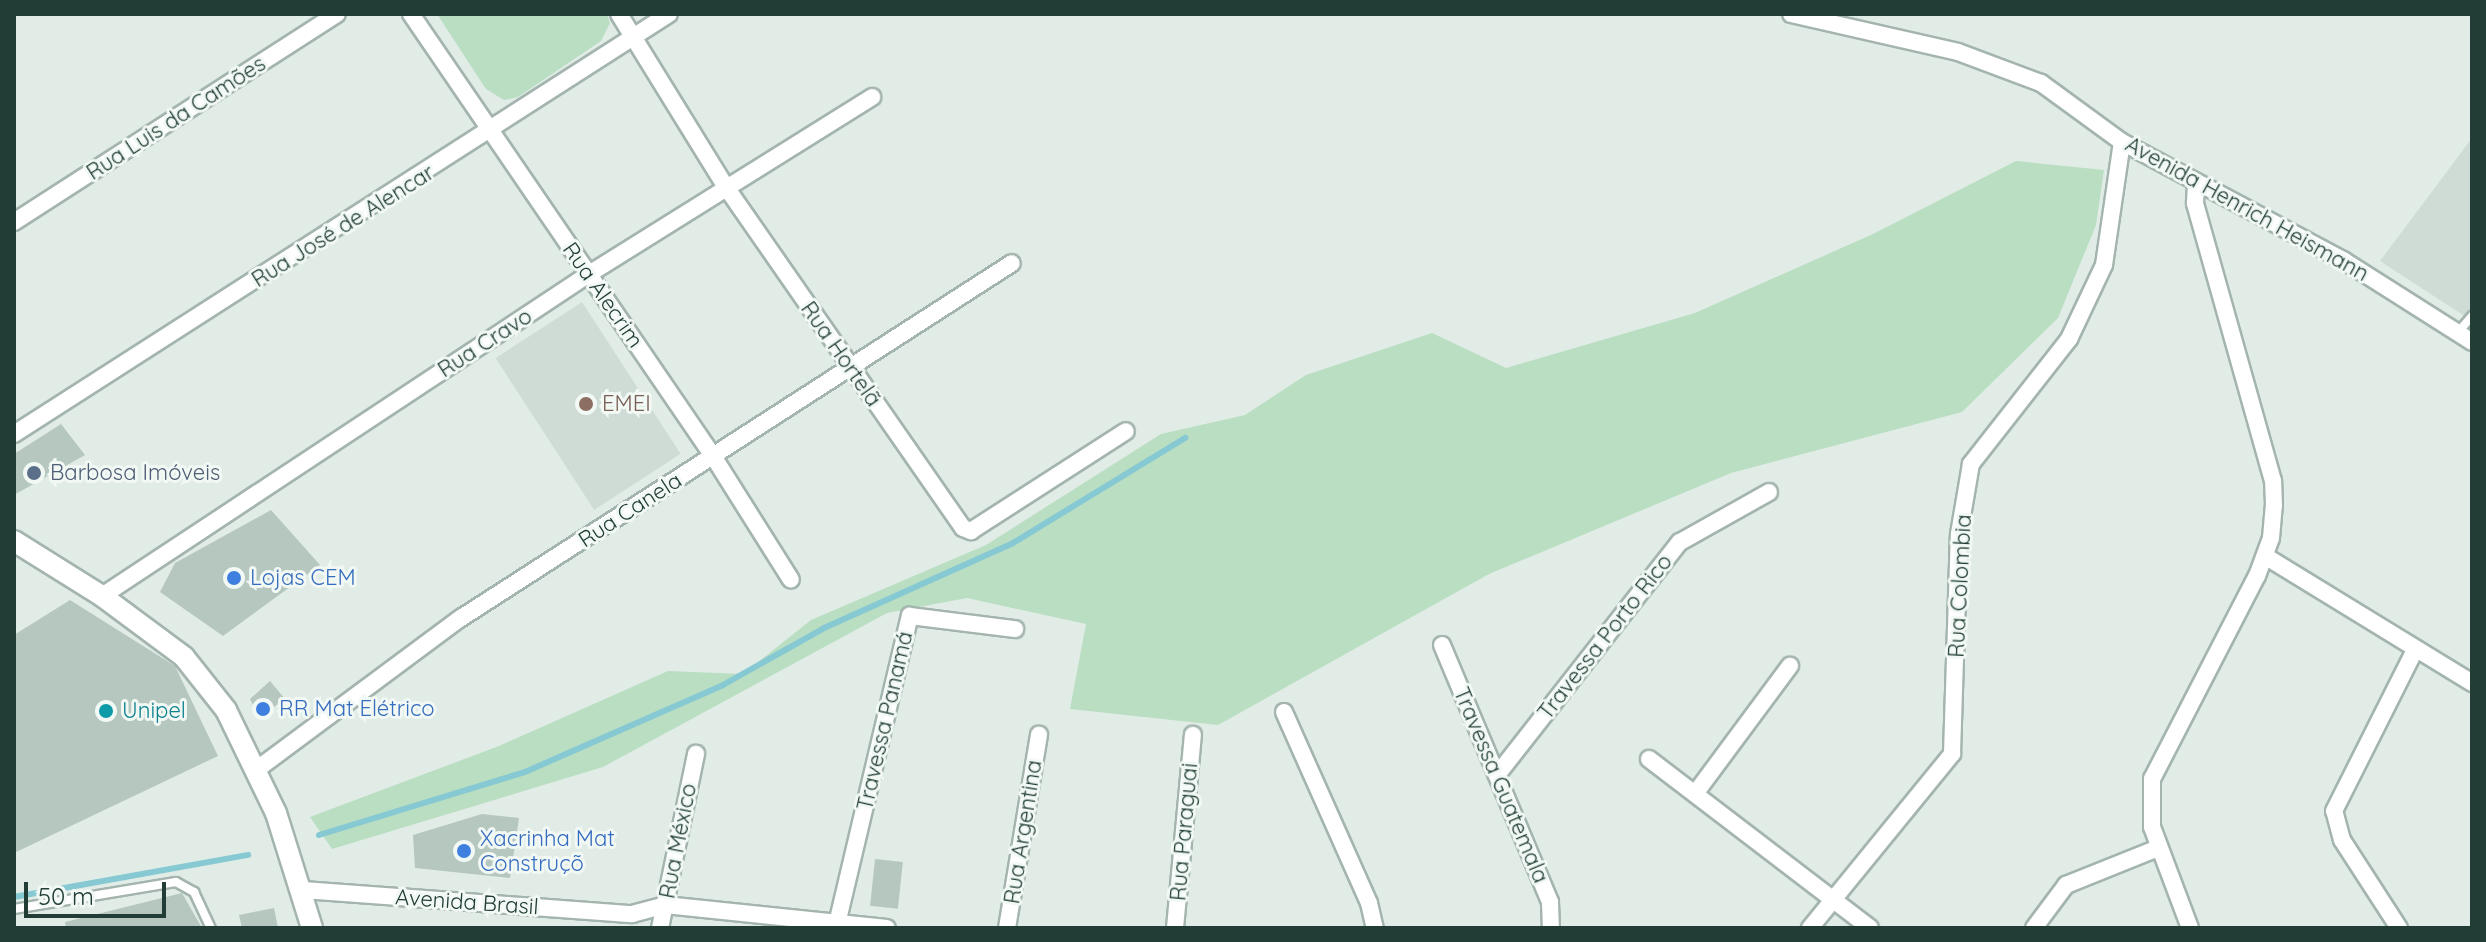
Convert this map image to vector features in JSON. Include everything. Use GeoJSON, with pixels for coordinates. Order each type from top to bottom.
{"type":"FeatureCollection","features":[{"type":"Feature","properties":{"kind":"street","name":"Rua Luis da Camões"},"geometry":{"type":"LineString","coordinates":[[14,222],[337,14]]}},
{"type":"Feature","properties":{"kind":"street","name":"Rua Alecrim"},"geometry":{"type":"LineString","coordinates":[[411,14],[713,456],[791,580]]}},
{"type":"Feature","properties":{"kind":"street","name":"Rua Hortelã"},"geometry":{"type":"LineString","coordinates":[[619,14],[726,187],[963,528],[971,531],[1126,431]]}},
{"type":"Feature","properties":{"kind":"street","name":"Rua José de Alencar"},"geometry":{"type":"LineString","coordinates":[[14,434],[490,133],[669,14]]}},
{"type":"Feature","properties":{"kind":"street","name":"Avenida Henrich Heismann"},"geometry":{"type":"LineString","coordinates":[[1791,14],[1958,52],[2041,83],[2122,142],[2196,185],[2343,260],[2466,336]]}},
{"type":"Feature","properties":{"kind":"street","name":"Rua Cravo"},"geometry":{"type":"LineString","coordinates":[[102,596],[589,274],[872,97]]}},
{"type":"Feature","properties":{"kind":"street","name":"Rua Colombia"},"geometry":{"type":"LineString","coordinates":[[1810,928],[1952,754],[1959,534],[1971,464],[2069,339],[2104,265],[2122,142]]}},
{"type":"Feature","properties":{"kind":"street"},"geometry":{"type":"LineString","coordinates":[[2190,928],[2158,848],[2149,803],[2160,756],[2265,556],[2273,481],[2195,203],[2196,185]]}},
{"type":"Feature","properties":{"kind":"street","name":"Rua Canela"},"geometry":{"type":"LineString","coordinates":[[256,770],[461,618],[1012,263]]}},
{"type":"Feature","properties":{"kind":"street","name":"Travessa Porto Rico"},"geometry":{"type":"LineString","coordinates":[[1497,775],[1680,542],[1769,492]]}},
{"type":"Feature","properties":{"kind":"street"},"geometry":{"type":"LineString","coordinates":[[14,541],[102,596],[184,657],[226,710],[256,770],[303,890],[312,928]]}},
{"type":"Feature","properties":{"kind":"street"},"geometry":{"type":"LineString","coordinates":[[2265,556],[2472,683]]}},
{"type":"Feature","properties":{"kind":"street","name":"Travessa Panamá"},"geometry":{"type":"LineString","coordinates":[[836,926],[910,616],[1015,629]]}},
{"type":"Feature","properties":{"kind":"street","name":"Travessa Guatemala"},"geometry":{"type":"LineString","coordinates":[[1442,645],[1550,902],[1551,928]]}},
{"type":"Feature","properties":{"kind":"street"},"geometry":{"type":"LineString","coordinates":[[2399,928],[2342,840],[2334,811],[2416,648]]}},
{"type":"Feature","properties":{"kind":"street"},"geometry":{"type":"LineString","coordinates":[[1697,791],[1790,666]]}},
{"type":"Feature","properties":{"kind":"street"},"geometry":{"type":"LineString","coordinates":[[1284,712],[1369,903],[1375,928]]}},
{"type":"Feature","properties":{"kind":"street","name":"Rua Argentina"},"geometry":{"type":"LineString","coordinates":[[1007,928],[1039,735]]}},
{"type":"Feature","properties":{"kind":"street","name":"Rua Paraguai"},"geometry":{"type":"LineString","coordinates":[[1175,928],[1193,735]]}},
{"type":"Feature","properties":{"kind":"street","name":"Rua México"},"geometry":{"type":"LineString","coordinates":[[659,928],[696,754]]}},
{"type":"Feature","properties":{"kind":"street"},"geometry":{"type":"LineString","coordinates":[[1649,759],[1697,791],[1870,928]]}},
{"type":"Feature","properties":{"kind":"street"},"geometry":{"type":"LineString","coordinates":[[2034,928],[2066,885],[2158,848]]}},
{"type":"Feature","properties":{"kind":"street","name":"Avenida Brasil"},"geometry":{"type":"LineString","coordinates":[[303,890],[632,914],[665,905],[768,922],[887,928]]}},
{"type":"Feature","properties":{"kind":"street","name":"Avenida Brasil"},"geometry":{"type":"LineString","coordinates":[[632,914],[659,928]]}},
{"type":"Feature","properties":{"kind":"lane"},"geometry":{"type":"LineString","coordinates":[[2466,336],[2472,316]]}},
{"type":"Feature","properties":{"kind":"lane"},"geometry":{"type":"LineString","coordinates":[[14,909],[176,882],[194,892],[211,928]]}},
{"type":"Feature","properties":{"kind":"shaded area"},"geometry":{"type":"Polygon","coordinates":[[[2472,138],[2472,321],[2380,261],[2472,138]]]}},
{"type":"Feature","properties":{"kind":"shaded area","name":"EMEI"},"geometry":{"type":"Polygon","coordinates":[[[582,302],[681,454],[594,510],[496,358],[582,302]]]}},
{"type":"Feature","properties":{"kind":"green space"},"geometry":{"type":"Polygon","coordinates":[[[437,14],[607,14],[610,23],[601,41],[518,97],[504,100],[486,89],[437,14]]]}},
{"type":"Feature","properties":{"kind":"green space"},"geometry":{"type":"Polygon","coordinates":[[[2016,161],[2104,170],[2096,225],[2058,318],[1962,412],[1731,473],[1489,574],[1218,725],[1070,709],[1086,624],[967,598],[887,613],[603,767],[332,849],[310,817],[499,746],[668,671],[743,674],[811,620],[986,545],[1161,434],[1245,415],[1306,375],[1432,333],[1506,368],[1695,313],[1873,234],[2016,161]]]}},
{"type":"Feature","properties":{"kind":"building","name":"Barbosa Imóveis"},"geometry":{"type":"Polygon","coordinates":[[[61,424],[85,455],[14,495],[14,454],[61,424]]]}},
{"type":"Feature","properties":{"kind":"building","name":"Lojas CEM"},"geometry":{"type":"Polygon","coordinates":[[[271,510],[320,565],[223,636],[160,592],[175,563],[271,510]]]}},
{"type":"Feature","properties":{"kind":"building","name":"Unipel"},"geometry":{"type":"Polygon","coordinates":[[[70,600],[175,666],[218,756],[14,853],[14,635],[70,600]]]}},
{"type":"Feature","properties":{"kind":"building","name":"RR Mat Elétrico"},"geometry":{"type":"Polygon","coordinates":[[[270,681],[285,699],[259,718],[250,699],[270,681]]]}},
{"type":"Feature","properties":{"kind":"building","name":"Xacrinha Mat Construçõ"},"geometry":{"type":"Polygon","coordinates":[[[482,814],[519,818],[510,878],[415,868],[413,835],[482,814]]]}},
{"type":"Feature","properties":{"kind":"building"},"geometry":{"type":"Polygon","coordinates":[[[875,859],[903,862],[898,909],[870,906],[875,859]]]}},
{"type":"Feature","properties":{"kind":"building"},"geometry":{"type":"Polygon","coordinates":[[[182,893],[202,928],[66,928],[65,922],[182,893]]]}},
{"type":"Feature","properties":{"kind":"building"},"geometry":{"type":"Polygon","coordinates":[[[274,908],[278,928],[242,928],[239,915],[274,908]]]}},
{"type":"Feature","properties":{"kind":"waterway"},"geometry":{"type":"LineString","coordinates":[[319,835],[525,772],[723,685],[824,628],[1013,543],[1185,438]]}},
{"type":"Feature","properties":{"kind":"waterway"},"geometry":{"type":"LineString","coordinates":[[14,897],[248,855]]}},
{"type":"Feature","properties":{"kind":"place","name":"EMEI"},"geometry":{"type":"Point","coordinates":[586,404]}},
{"type":"Feature","properties":{"kind":"place","name":"Barbosa Imóveis"},"geometry":{"type":"Point","coordinates":[34,473]}},
{"type":"Feature","properties":{"kind":"place","name":"Lojas CEM"},"geometry":{"type":"Point","coordinates":[234,578]}},
{"type":"Feature","properties":{"kind":"place","name":"RR Mat Elétrico"},"geometry":{"type":"Point","coordinates":[263,709]}},
{"type":"Feature","properties":{"kind":"place","name":"Unipel"},"geometry":{"type":"Point","coordinates":[106,711]}},
{"type":"Feature","properties":{"kind":"place","name":"Xacrinha Mat Construçõ"},"geometry":{"type":"Point","coordinates":[464,851]}}]}
